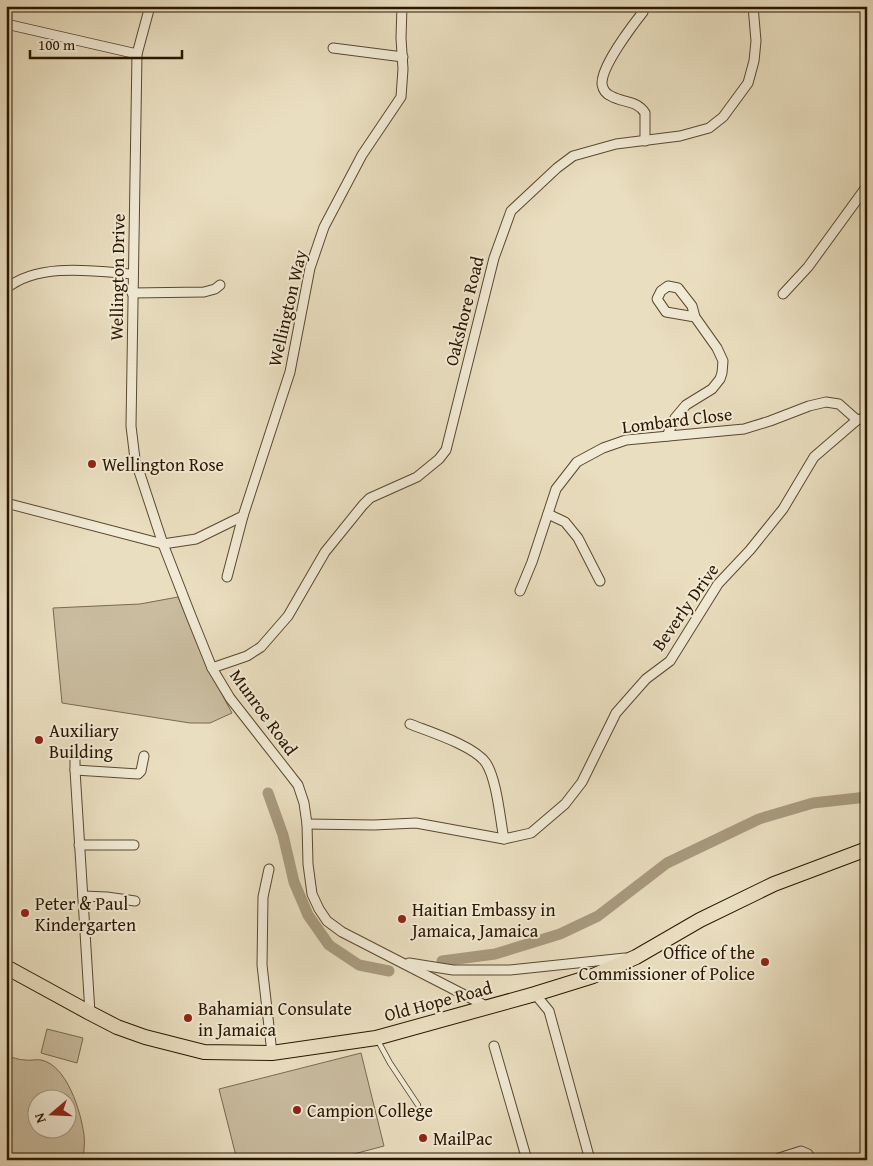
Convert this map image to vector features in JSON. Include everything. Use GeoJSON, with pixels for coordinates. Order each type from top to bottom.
{"type":"FeatureCollection","features":[{"type":"Feature","properties":{"kind":"main road","name":"Old Hope Road"},"geometry":{"type":"LineString","coordinates":[[6,967],[90,1013],[145,1038],[204,1052],[272,1053],[376,1038],[593,976],[636,957],[700,920],[774,884],[867,849]]}},
{"type":"Feature","properties":{"kind":"street","name":"Wellington Drive"},"geometry":{"type":"LineString","coordinates":[[150,6],[137,54],[132,274],[132,442],[135,459],[163,544]]}},
{"type":"Feature","properties":{"kind":"street","name":"Wellington Way"},"geometry":{"type":"LineString","coordinates":[[227,577],[243,516],[290,372],[310,268],[324,227],[362,156],[401,97],[403,57],[401,38],[402,6]]}},
{"type":"Feature","properties":{"kind":"street"},"geometry":{"type":"LineString","coordinates":[[644,6],[642,12],[614,53],[602,84],[605,92],[612,98],[639,105],[643,109],[645,113],[645,141]]}},
{"type":"Feature","properties":{"kind":"street","name":"Oakshore Road"},"geometry":{"type":"LineString","coordinates":[[212,668],[247,656],[261,647],[288,616],[325,552],[363,505],[370,498],[417,477],[440,459],[446,450],[494,258],[512,211],[557,168],[573,156],[616,144],[680,136],[710,128],[723,118],[748,83],[754,61],[756,41],[753,6]]}},
{"type":"Feature","properties":{"kind":"street"},"geometry":{"type":"LineString","coordinates":[[6,24],[137,54]]}},
{"type":"Feature","properties":{"kind":"street"},"geometry":{"type":"LineString","coordinates":[[333,48],[403,57]]}},
{"type":"Feature","properties":{"kind":"street"},"geometry":{"type":"LineString","coordinates":[[783,294],[808,268],[867,186]]}},
{"type":"Feature","properties":{"kind":"street"},"geometry":{"type":"LineString","coordinates":[[6,289],[13,283],[30,276],[51,272],[73,270],[132,274]]}},
{"type":"Feature","properties":{"kind":"street"},"geometry":{"type":"LineString","coordinates":[[132,293],[204,292],[215,289],[220,285]]}},
{"type":"Feature","properties":{"kind":"street"},"geometry":{"type":"LineString","coordinates":[[667,436],[675,418],[686,405],[712,389],[722,373],[723,361],[717,348],[695,317]]}},
{"type":"Feature","properties":{"kind":"street","name":"Lombard Close"},"geometry":{"type":"LineString","coordinates":[[520,591],[532,562],[556,489],[577,462],[603,448],[626,440],[744,429],[809,406],[826,402],[839,404],[862,418]]}},
{"type":"Feature","properties":{"kind":"street","name":"Beverly Drive"},"geometry":{"type":"LineString","coordinates":[[307,824],[374,825],[416,823],[504,839],[531,833],[565,804],[582,782],[616,713],[646,679],[670,661],[718,584],[750,550],[783,509],[814,457],[862,418]]}},
{"type":"Feature","properties":{"kind":"street"},"geometry":{"type":"LineString","coordinates":[[6,503],[163,544],[196,539],[243,516]]}},
{"type":"Feature","properties":{"kind":"street"},"geometry":{"type":"LineString","coordinates":[[548,514],[565,522],[578,538],[600,581]]}},
{"type":"Feature","properties":{"kind":"street","name":"Munroe Road"},"geometry":{"type":"LineString","coordinates":[[163,544],[212,668],[230,698],[298,785],[304,803],[307,824],[308,864],[312,894],[327,921],[342,932],[488,1007]]}},
{"type":"Feature","properties":{"kind":"street"},"geometry":{"type":"LineString","coordinates":[[410,724],[477,753],[486,763],[493,778],[504,839]]}},
{"type":"Feature","properties":{"kind":"street"},"geometry":{"type":"LineString","coordinates":[[75,752],[90,1013]]}},
{"type":"Feature","properties":{"kind":"street"},"geometry":{"type":"LineString","coordinates":[[75,770],[138,774],[141,772],[144,756]]}},
{"type":"Feature","properties":{"kind":"street"},"geometry":{"type":"LineString","coordinates":[[79,845],[134,845]]}},
{"type":"Feature","properties":{"kind":"street"},"geometry":{"type":"LineString","coordinates":[[269,869],[263,897],[262,965],[272,1053]]}},
{"type":"Feature","properties":{"kind":"street"},"geometry":{"type":"LineString","coordinates":[[83,896],[94,895],[135,901]]}},
{"type":"Feature","properties":{"kind":"street","name":"Munroe Road"},"geometry":{"type":"LineString","coordinates":[[397,961],[453,970],[510,970],[636,957]]}},
{"type":"Feature","properties":{"kind":"street"},"geometry":{"type":"LineString","coordinates":[[535,994],[549,1011],[590,1160]]}},
{"type":"Feature","properties":{"kind":"street"},"geometry":{"type":"LineString","coordinates":[[494,1046],[527,1160]]}},
{"type":"Feature","properties":{"kind":"street"},"geometry":{"type":"LineString","coordinates":[[779,1158],[801,1151],[808,1154],[810,1160]]}},
{"type":"Feature","properties":{"kind":"lane"},"geometry":{"type":"LineString","coordinates":[[376,1038],[418,1105]]}},
{"type":"Feature","properties":{"kind":"shaded area"},"geometry":{"type":"Polygon","coordinates":[[[178,597],[211,674],[232,713],[210,723],[190,723],[62,703],[53,608],[140,604],[178,597]]]}},
{"type":"Feature","properties":{"kind":"shaded area"},"geometry":{"type":"Polygon","coordinates":[[[47,1029],[83,1038],[77,1063],[41,1053],[47,1029]]]}},
{"type":"Feature","properties":{"kind":"shaded area","name":"Campion College"},"geometry":{"type":"Polygon","coordinates":[[[361,1053],[384,1146],[331,1160],[237,1160],[219,1089],[361,1053]]]}},
{"type":"Feature","properties":{"kind":"shaded area"},"geometry":{"type":"Polygon","coordinates":[[[6,1056],[23,1060],[41,1060],[50,1064],[65,1080],[69,1088],[28,1088],[28,1138],[78,1138],[78,1108],[84,1141],[83,1158],[78,1160],[6,1160],[6,1056]]]}},
{"type":"Feature","properties":{"kind":"waterway"},"geometry":{"type":"LineString","coordinates":[[268,793],[283,835],[294,882],[308,915],[329,945],[359,965],[389,971]]}},
{"type":"Feature","properties":{"kind":"waterway"},"geometry":{"type":"LineString","coordinates":[[442,961],[495,954],[560,934],[598,916],[667,863],[759,819],[813,803],[867,797]]}},
{"type":"Feature","properties":{"kind":"place","name":"Wellington Rose"},"geometry":{"type":"Point","coordinates":[92,464]}},
{"type":"Feature","properties":{"kind":"place","name":"Auxiliary Building"},"geometry":{"type":"Point","coordinates":[39,740]}},
{"type":"Feature","properties":{"kind":"place","name":"Peter & Paul Kindergarten"},"geometry":{"type":"Point","coordinates":[25,913]}},
{"type":"Feature","properties":{"kind":"place","name":"Haitian Embassy in Jamaica, Jamaica"},"geometry":{"type":"Point","coordinates":[402,919]}},
{"type":"Feature","properties":{"kind":"place","name":"Office of the Commissioner of Police"},"geometry":{"type":"Point","coordinates":[765,962]}},
{"type":"Feature","properties":{"kind":"place","name":"Bahamian Consulate in Jamaica"},"geometry":{"type":"Point","coordinates":[188,1018]}},
{"type":"Feature","properties":{"kind":"place","name":"Campion College"},"geometry":{"type":"Point","coordinates":[297,1110]}},
{"type":"Feature","properties":{"kind":"place","name":"MailPac"},"geometry":{"type":"Point","coordinates":[423,1138]}}]}
